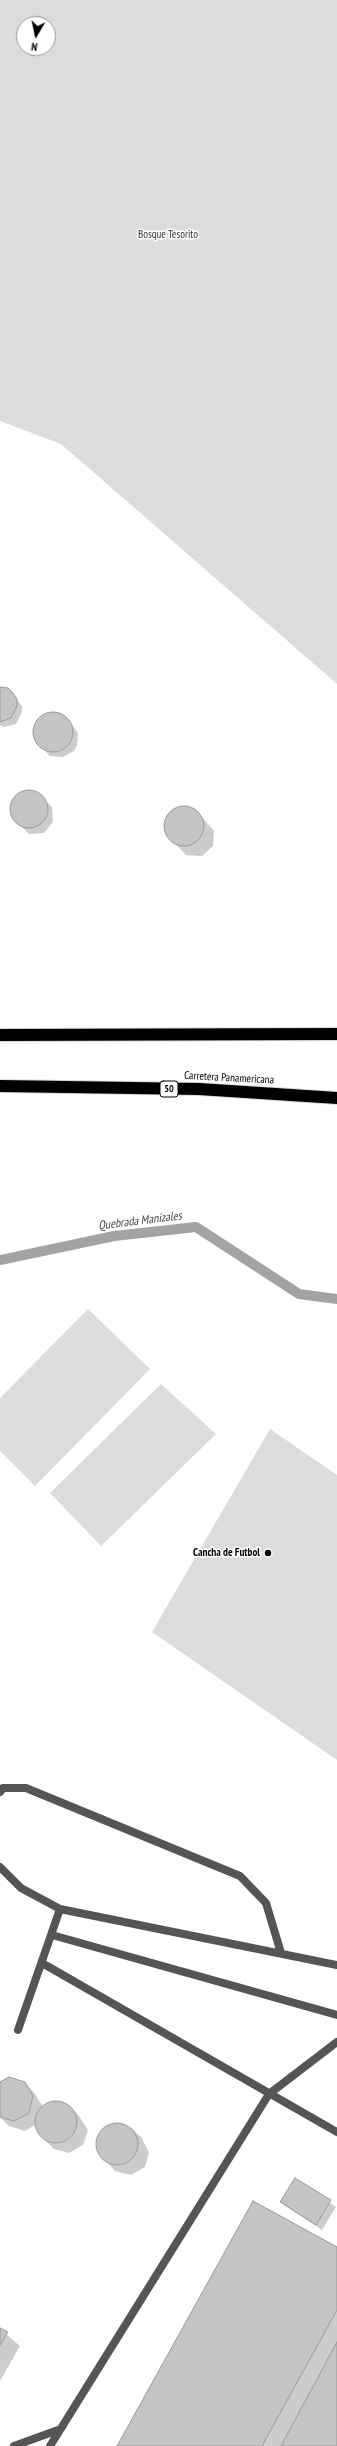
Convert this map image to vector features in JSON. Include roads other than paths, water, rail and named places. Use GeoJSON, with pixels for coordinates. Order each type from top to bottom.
{"type":"FeatureCollection","features":[{"type":"Feature","properties":{"kind":"highway"},"geometry":{"type":"LineString","coordinates":[[0,1035],[337,1034]]}},
{"type":"Feature","properties":{"kind":"highway","name":"Carretera Panamericana"},"geometry":{"type":"LineString","coordinates":[[0,1086],[199,1089],[337,1098]]}},
{"type":"Feature","properties":{"kind":"lane"},"geometry":{"type":"LineString","coordinates":[[0,1792],[3,1788],[26,1788],[240,1876],[266,1904],[281,1953]]}},
{"type":"Feature","properties":{"kind":"lane"},"geometry":{"type":"LineString","coordinates":[[0,1867],[21,1888],[60,1909],[337,1965]]}},
{"type":"Feature","properties":{"kind":"lane"},"geometry":{"type":"LineString","coordinates":[[18,2030],[60,1909]]}},
{"type":"Feature","properties":{"kind":"lane"},"geometry":{"type":"LineString","coordinates":[[52,1935],[337,2015]]}},
{"type":"Feature","properties":{"kind":"lane"},"geometry":{"type":"LineString","coordinates":[[42,1963],[337,2132]]}},
{"type":"Feature","properties":{"kind":"lane"},"geometry":{"type":"LineString","coordinates":[[50,2446],[58,2430],[269,2094],[337,2042]]}},
{"type":"Feature","properties":{"kind":"lane"},"geometry":{"type":"LineString","coordinates":[[14,2446],[58,2430]]}},
{"type":"Feature","properties":{"kind":"waterway","name":"Quebrada Manizales"},"geometry":{"type":"LineString","coordinates":[[0,1260],[114,1236],[196,1227],[299,1294],[337,1299]]}},
{"type":"Feature","properties":{"kind":"place","name":"Cancha de Futbol"},"geometry":{"type":"Point","coordinates":[268,1553]}},
{"type":"Feature","properties":{"kind":"park label","name":"Bosque Tesorito"},"geometry":{"type":"Point","coordinates":[168,235]}}]}
